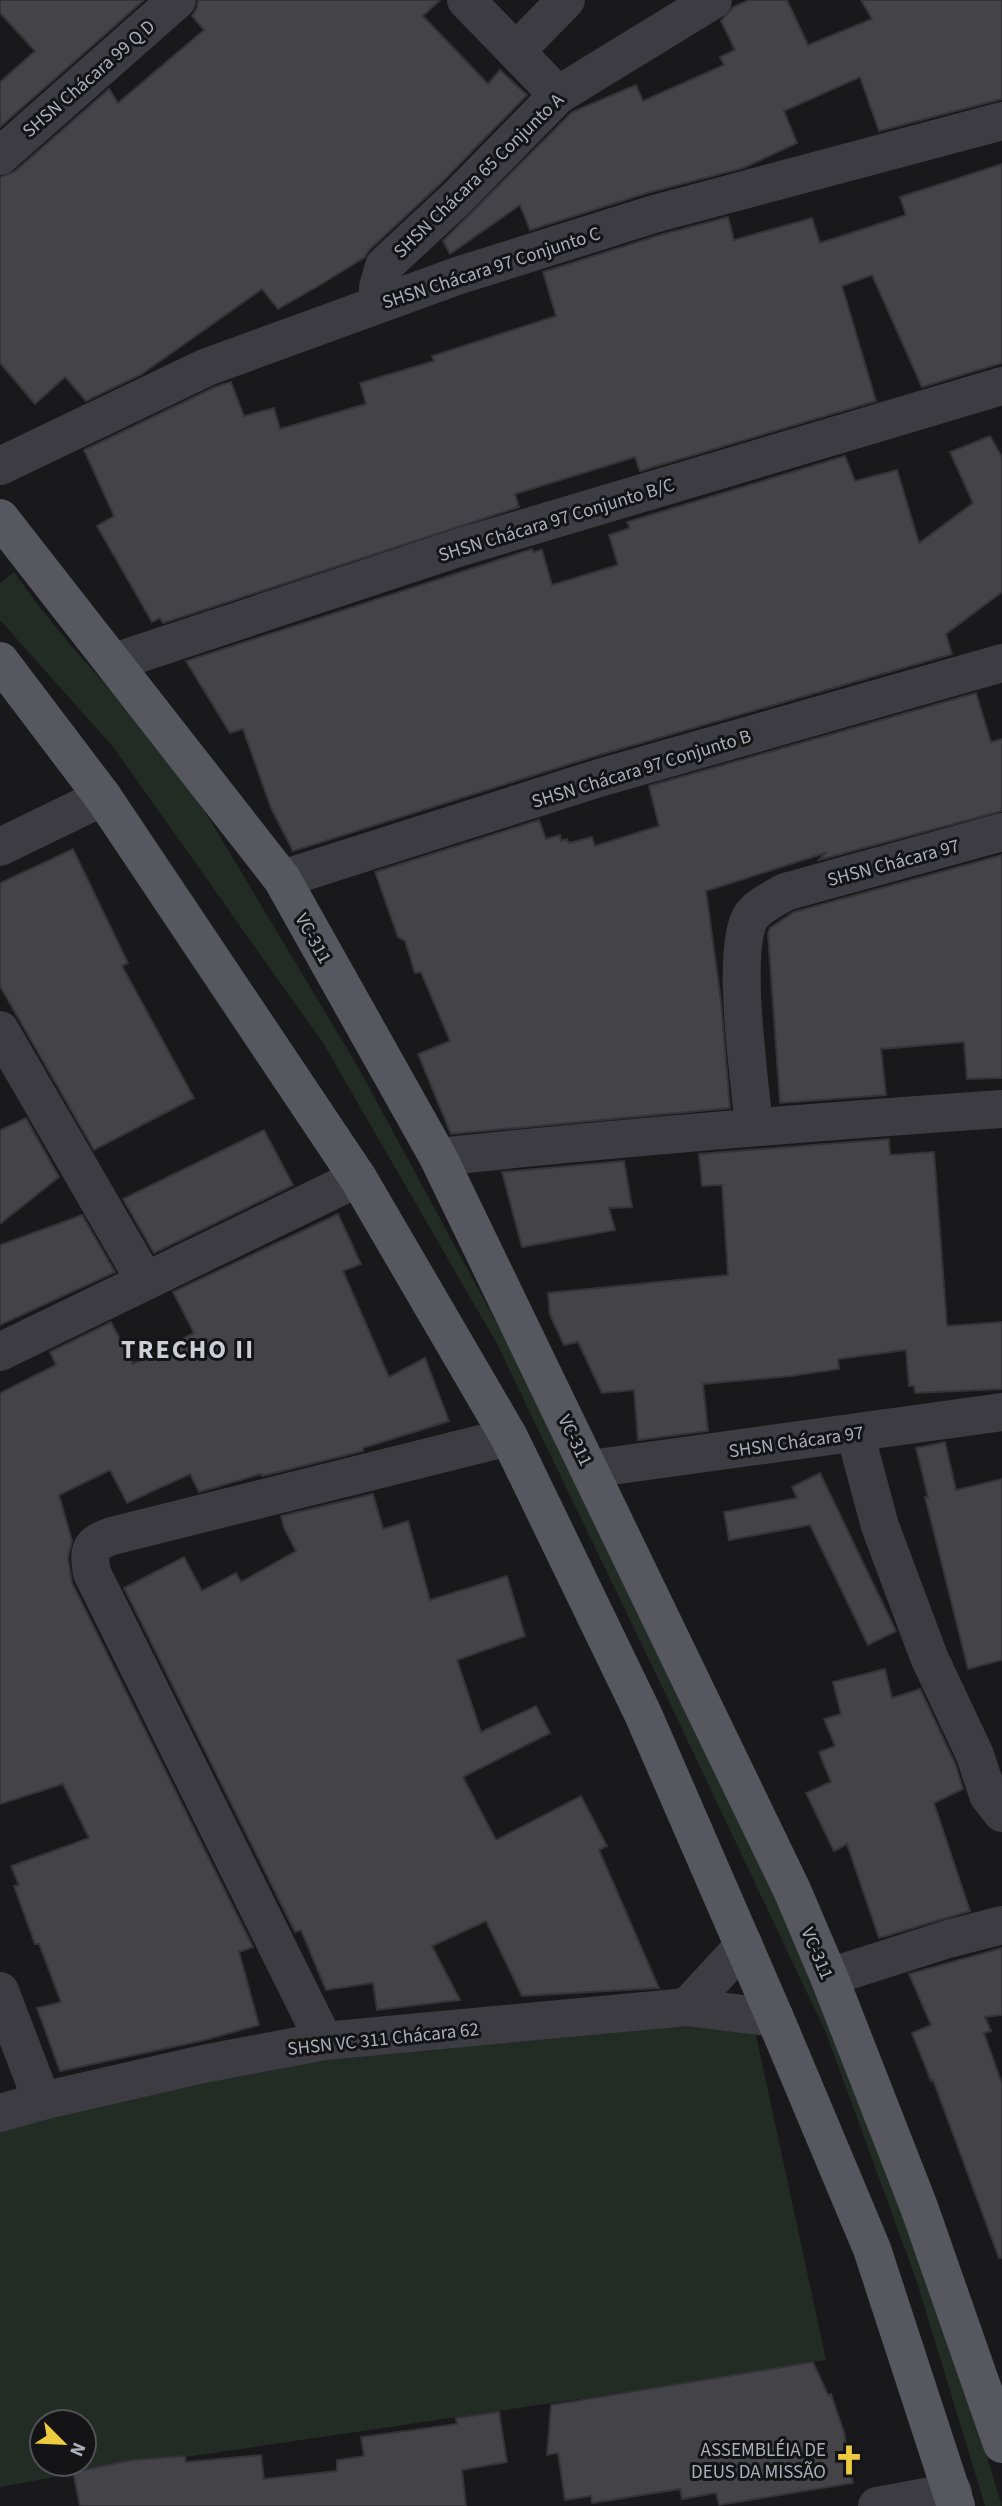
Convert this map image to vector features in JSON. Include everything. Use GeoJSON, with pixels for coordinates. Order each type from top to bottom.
{"type":"FeatureCollection","features":[{"type":"Feature","properties":{"kind":"main road","name":"VC-311"},"geometry":{"type":"LineString","coordinates":[[1,528],[114,662],[282,879],[438,1157],[792,1890],[919,2207],[1002,2444]]}},
{"type":"Feature","properties":{"kind":"main road"},"geometry":{"type":"LineString","coordinates":[[0,661],[103,797],[358,1178],[509,1437],[643,1714],[775,2018],[872,2249],[955,2499]]}},
{"type":"Feature","properties":{"kind":"street","name":"SHSN Chácara 99 Q D"},"geometry":{"type":"LineString","coordinates":[[0,156],[177,0]]}},
{"type":"Feature","properties":{"kind":"street"},"geometry":{"type":"LineString","coordinates":[[466,0],[558,95]]}},
{"type":"Feature","properties":{"kind":"street"},"geometry":{"type":"LineString","coordinates":[[517,50],[566,0]]}},
{"type":"Feature","properties":{"kind":"street","name":"SHSN Chácara 65 Conjunto A"},"geometry":{"type":"LineString","coordinates":[[379,304],[378,287],[384,266],[457,198],[558,95],[713,0]]}},
{"type":"Feature","properties":{"kind":"street","name":"SHSN Chácara 97 Conjunto C"},"geometry":{"type":"LineString","coordinates":[[0,466],[207,367],[457,276],[654,214],[1002,121]]}},
{"type":"Feature","properties":{"kind":"street","name":"SHSN Chácara 97 Conjunto B/C"},"geometry":{"type":"LineString","coordinates":[[114,662],[461,547],[1002,386]]}},
{"type":"Feature","properties":{"kind":"street","name":"SHSN Chácara 97 Conjunto B"},"geometry":{"type":"LineString","coordinates":[[282,879],[599,778],[1002,663]]}},
{"type":"Feature","properties":{"kind":"street"},"geometry":{"type":"LineString","coordinates":[[0,847],[103,797]]}},
{"type":"Feature","properties":{"kind":"street","name":"SHSN Chácara 97"},"geometry":{"type":"LineString","coordinates":[[754,1127],[744,1016],[742,952],[750,918],[762,906],[785,892],[1002,832]]}},
{"type":"Feature","properties":{"kind":"street"},"geometry":{"type":"LineString","coordinates":[[0,1030],[145,1281]]}},
{"type":"Feature","properties":{"kind":"street"},"geometry":{"type":"LineString","coordinates":[[438,1157],[585,1141],[1002,1109]]}},
{"type":"Feature","properties":{"kind":"street"},"geometry":{"type":"LineString","coordinates":[[0,1352],[358,1178]]}},
{"type":"Feature","properties":{"kind":"street","name":"SHSN Chácara 97"},"geometry":{"type":"LineString","coordinates":[[590,1469],[1002,1412]]}},
{"type":"Feature","properties":{"kind":"street"},"geometry":{"type":"LineString","coordinates":[[855,1433],[880,1525],[929,1657],[975,1755],[988,1796],[1002,1813]]}},
{"type":"Feature","properties":{"kind":"street"},"geometry":{"type":"LineString","coordinates":[[324,2041],[92,1573],[89,1557],[92,1547],[97,1541],[112,1536],[509,1437]]}},
{"type":"Feature","properties":{"kind":"street"},"geometry":{"type":"LineString","coordinates":[[829,1977],[948,1939],[1002,1925]]}},
{"type":"Feature","properties":{"kind":"street"},"geometry":{"type":"LineString","coordinates":[[687,2007],[744,1945]]}},
{"type":"Feature","properties":{"kind":"street"},"geometry":{"type":"LineString","coordinates":[[0,1992],[42,2101]]}},
{"type":"Feature","properties":{"kind":"street","name":"SHSN VC 311 Chácara 62"},"geometry":{"type":"LineString","coordinates":[[0,2113],[203,2064],[324,2041],[687,2007],[775,2018]]}},
{"type":"Feature","properties":{"kind":"street"},"geometry":{"type":"LineString","coordinates":[[877,2506],[955,2499]]}},
{"type":"Feature","properties":{"kind":"shaded area"},"geometry":{"type":"Polygon","coordinates":[[[14,572],[55,626],[186,780],[358,1067],[567,1453],[715,1755],[904,2188],[1002,2506],[985,2506],[917,2282],[826,2033],[496,1342],[323,1043],[114,748],[0,620],[0,583],[14,572]]]}},
{"type":"Feature","properties":{"kind":"shaded area"},"geometry":{"type":"Polygon","coordinates":[[[687,2007],[756,2035],[826,2360],[709,2380],[98,2470],[98,2408],[28,2408],[28,2478],[50,2478],[0,2487],[0,2113],[42,2101],[687,2007]]]}},
{"type":"Feature","properties":{"kind":"building"},"geometry":{"type":"Polygon","coordinates":[[[0,0],[144,0],[0,127],[0,82],[35,51],[0,13],[0,0]]]}},
{"type":"Feature","properties":{"kind":"building"},"geometry":{"type":"Polygon","coordinates":[[[198,0],[440,0],[423,16],[488,84],[500,70],[527,95],[442,182],[369,250],[365,257],[278,309],[262,289],[142,374],[86,401],[65,377],[35,404],[0,363],[0,177],[14,172],[109,89],[118,103],[204,30],[192,16],[198,0]]]}},
{"type":"Feature","properties":{"kind":"building"},"geometry":{"type":"Polygon","coordinates":[[[749,0],[787,0],[808,45],[872,19],[861,0],[1002,0],[1002,99],[879,131],[860,77],[784,111],[797,143],[743,168],[647,193],[530,230],[520,205],[450,254],[443,241],[572,112],[636,85],[643,101],[724,65],[720,57],[735,50],[721,21],[733,7],[749,0]]]}},
{"type":"Feature","properties":{"kind":"building"},"geometry":{"type":"Polygon","coordinates":[[[1002,164],[1002,363],[922,387],[872,275],[842,286],[876,401],[640,471],[635,457],[515,494],[519,507],[163,623],[160,618],[152,622],[97,526],[114,516],[84,450],[215,387],[231,382],[244,416],[274,408],[280,429],[366,404],[360,383],[434,361],[432,356],[556,316],[543,272],[660,235],[728,217],[734,240],[812,218],[820,243],[906,215],[900,197],[1002,164]]]}},
{"type":"Feature","properties":{"kind":"building"},"geometry":{"type":"Polygon","coordinates":[[[990,436],[1002,457],[1002,592],[946,634],[952,654],[592,757],[293,851],[271,808],[243,729],[230,733],[186,661],[532,549],[533,552],[542,550],[552,585],[618,565],[609,535],[630,528],[627,522],[845,456],[855,481],[897,470],[919,543],[973,503],[950,452],[990,436]]]}},
{"type":"Feature","properties":{"kind":"building"},"geometry":{"type":"Polygon","coordinates":[[[976,693],[991,742],[1002,739],[1002,811],[819,860],[825,853],[706,891],[721,1001],[730,1108],[451,1134],[418,1054],[450,1041],[421,972],[415,973],[405,941],[398,937],[375,872],[539,820],[546,839],[560,835],[561,841],[567,839],[569,843],[592,837],[595,846],[659,826],[649,786],[976,693]]]}},
{"type":"Feature","properties":{"kind":"building"},"geometry":{"type":"Polygon","coordinates":[[[73,849],[128,963],[122,966],[194,1098],[94,1150],[0,986],[0,883],[73,849]]]}},
{"type":"Feature","properties":{"kind":"building"},"geometry":{"type":"Polygon","coordinates":[[[1002,855],[1002,1078],[967,1079],[964,1042],[881,1049],[886,1095],[780,1103],[768,934],[770,928],[794,912],[1002,855]]]}},
{"type":"Feature","properties":{"kind":"building"},"geometry":{"type":"Polygon","coordinates":[[[26,1118],[59,1177],[0,1224],[0,1130],[26,1118]]]}},
{"type":"Feature","properties":{"kind":"building"},"geometry":{"type":"Polygon","coordinates":[[[264,1130],[293,1185],[154,1253],[123,1199],[264,1130]]]}},
{"type":"Feature","properties":{"kind":"building"},"geometry":{"type":"Polygon","coordinates":[[[889,1139],[890,1155],[934,1152],[947,1326],[1002,1322],[1002,1389],[915,1393],[914,1386],[909,1386],[906,1350],[838,1359],[839,1369],[703,1384],[708,1431],[638,1440],[634,1390],[602,1393],[578,1342],[564,1345],[550,1315],[548,1293],[728,1275],[722,1185],[702,1186],[699,1154],[889,1139]]]}},
{"type":"Feature","properties":{"kind":"building"},"geometry":{"type":"Polygon","coordinates":[[[624,1161],[632,1207],[609,1208],[615,1230],[522,1247],[502,1172],[624,1161]]]}},
{"type":"Feature","properties":{"kind":"building"},"geometry":{"type":"Polygon","coordinates":[[[338,1214],[361,1264],[343,1271],[389,1377],[425,1358],[449,1421],[363,1448],[363,1451],[262,1476],[261,1474],[199,1492],[190,1474],[127,1503],[110,1470],[59,1495],[72,1541],[68,1558],[72,1583],[253,1947],[239,1952],[259,2025],[205,2040],[60,2071],[37,2008],[61,2002],[39,1944],[35,1944],[14,1886],[19,1885],[11,1866],[89,1838],[63,1784],[0,1804],[0,1393],[56,1365],[50,1352],[111,1322],[133,1364],[194,1333],[173,1292],[338,1214]]]}},
{"type":"Feature","properties":{"kind":"building"},"geometry":{"type":"Polygon","coordinates":[[[82,1215],[115,1272],[0,1325],[0,1245],[82,1215]]]}},
{"type":"Feature","properties":{"kind":"building"},"geometry":{"type":"Polygon","coordinates":[[[945,1442],[956,1490],[1002,1479],[1002,1660],[968,1669],[925,1497],[928,1497],[916,1448],[945,1442]]]}},
{"type":"Feature","properties":{"kind":"building"},"geometry":{"type":"Polygon","coordinates":[[[820,1473],[896,1631],[868,1645],[810,1525],[729,1540],[724,1512],[797,1498],[792,1487],[820,1473]]]}},
{"type":"Feature","properties":{"kind":"building"},"geometry":{"type":"Polygon","coordinates":[[[373,1494],[383,1529],[408,1521],[430,1600],[507,1576],[525,1636],[457,1660],[481,1732],[536,1706],[550,1733],[463,1777],[496,1840],[581,1796],[607,1846],[599,1850],[659,1988],[522,1996],[486,1921],[432,1946],[460,2000],[377,2010],[373,1983],[326,1990],[301,1930],[295,1932],[124,1588],[184,1557],[202,1591],[236,1573],[241,1582],[296,1551],[281,1516],[373,1494]]]}},
{"type":"Feature","properties":{"kind":"building"},"geometry":{"type":"Polygon","coordinates":[[[885,1669],[892,1698],[920,1689],[955,1763],[963,1789],[934,1803],[970,1911],[879,1938],[847,1844],[834,1851],[806,1793],[831,1782],[819,1752],[835,1746],[824,1719],[841,1714],[833,1682],[885,1669]]]}},
{"type":"Feature","properties":{"kind":"building"},"geometry":{"type":"Polygon","coordinates":[[[1002,1948],[1002,2015],[985,2017],[991,2031],[984,2033],[1002,2084],[1002,2258],[999,2258],[933,2080],[931,2081],[912,2033],[931,2025],[909,1974],[1002,1948]]]}},
{"type":"Feature","properties":{"kind":"building"},"geometry":{"type":"Polygon","coordinates":[[[813,2362],[828,2395],[831,2394],[844,2432],[853,2483],[719,2505],[716,2493],[682,2499],[680,2489],[592,2503],[591,2496],[565,2500],[558,2453],[547,2455],[551,2405],[813,2362]]]}},
{"type":"Feature","properties":{"kind":"building"},"geometry":{"type":"Polygon","coordinates":[[[499,2412],[507,2462],[462,2470],[466,2506],[80,2506],[74,2478],[98,2478],[98,2467],[132,2460],[185,2456],[186,2462],[261,2455],[264,2479],[337,2471],[337,2460],[364,2456],[361,2437],[457,2424],[456,2418],[499,2412]]]}},
{"type":"Feature","properties":{"kind":"place","name":"ASSEMBLÉIA DE DEUS DA MISSÃO"},"geometry":{"type":"Point","coordinates":[849,2460]}},
{"type":"Feature","properties":{"kind":"district","name":"TRECHO II"},"geometry":{"type":"Point","coordinates":[188,1349]}}]}
